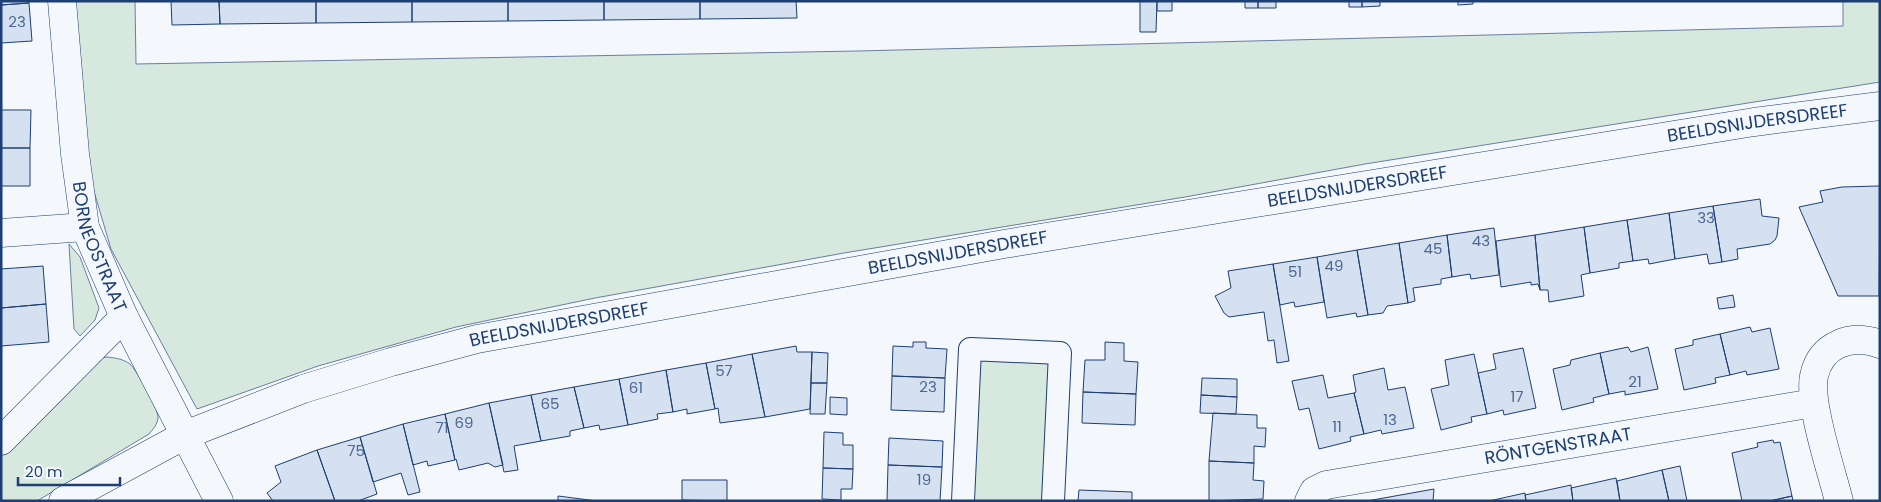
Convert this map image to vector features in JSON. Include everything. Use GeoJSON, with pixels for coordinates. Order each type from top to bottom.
{"type":"FeatureCollection","features":[{"type":"Feature","properties":{"kind":"street","name":"BORNEOSTRAAT"},"geometry":{"type":"LineString","coordinates":[[1,441],[124,317],[84,227],[75,154],[62,1]]}},
{"type":"Feature","properties":{"kind":"street","name":"BEELDSNIJDERSDREEF"},"geometry":{"type":"LineString","coordinates":[[64,501],[185,435],[303,389],[391,362],[477,339],[1014,242],[1754,122],[1880,106]]}},
{"type":"Feature","properties":{"kind":"street"},"geometry":{"type":"LineString","coordinates":[[1,233],[84,227]]}},
{"type":"Feature","properties":{"kind":"street"},"geometry":{"type":"LineString","coordinates":[[124,317],[219,501]]}},
{"type":"Feature","properties":{"kind":"street"},"geometry":{"type":"LineString","coordinates":[[1839,501],[1814,403],[1813,378],[1824,354],[1834,346],[1847,340],[1864,340],[1880,344]]}},
{"type":"Feature","properties":{"kind":"street"},"geometry":{"type":"LineString","coordinates":[[963,501],[970,349],[1060,353],[1053,501]]}},
{"type":"Feature","properties":{"kind":"street","name":"RÖNTGENSTRAAT"},"geometry":{"type":"LineString","coordinates":[[1309,501],[1314,491],[1326,485],[1814,403]]}},
{"type":"Feature","properties":{"kind":"shaded area"},"geometry":{"type":"Polygon","coordinates":[[[71,1],[135,1],[136,64],[858,51],[1843,26],[1843,1],[1880,1],[1880,82],[1365,164],[1185,197],[844,253],[595,298],[456,327],[318,366],[197,409],[111,249],[83,154],[71,1]]]}},
{"type":"Feature","properties":{"kind":"shaded area"},"geometry":{"type":"Polygon","coordinates":[[[69,244],[80,257],[99,308],[95,320],[80,336],[74,329],[69,244]]]}},
{"type":"Feature","properties":{"kind":"shaded area"},"geometry":{"type":"Polygon","coordinates":[[[976,353],[1053,359],[1047,501],[970,501],[976,353]]]}},
{"type":"Feature","properties":{"kind":"shaded area"},"geometry":{"type":"Polygon","coordinates":[[[107,357],[127,362],[137,373],[157,413],[158,420],[154,428],[149,434],[37,501],[1,501],[1,454],[95,359],[107,357]]]}},
{"type":"Feature","properties":{"kind":"building"},"geometry":{"type":"Polygon","coordinates":[[[1,1],[29,1],[29,3],[1,5],[1,1]]]}},
{"type":"Feature","properties":{"kind":"building"},"geometry":{"type":"Polygon","coordinates":[[[171,1],[219,1],[220,24],[172,25],[171,1]]]}},
{"type":"Feature","properties":{"kind":"building"},"geometry":{"type":"Polygon","coordinates":[[[219,1],[316,1],[316,23],[220,24],[219,1]]]}},
{"type":"Feature","properties":{"kind":"building"},"geometry":{"type":"Polygon","coordinates":[[[316,1],[412,1],[412,22],[316,23],[316,1]]]}},
{"type":"Feature","properties":{"kind":"building"},"geometry":{"type":"Polygon","coordinates":[[[412,1],[508,1],[508,21],[412,22],[412,1]]]}},
{"type":"Feature","properties":{"kind":"building"},"geometry":{"type":"Polygon","coordinates":[[[508,1],[604,1],[604,20],[508,21],[508,1]]]}},
{"type":"Feature","properties":{"kind":"building"},"geometry":{"type":"Polygon","coordinates":[[[604,1],[700,1],[700,19],[604,20],[604,1]]]}},
{"type":"Feature","properties":{"kind":"building"},"geometry":{"type":"Polygon","coordinates":[[[700,1],[796,1],[797,18],[700,19],[700,1]]]}},
{"type":"Feature","properties":{"kind":"building"},"geometry":{"type":"Polygon","coordinates":[[[1140,1],[1157,1],[1156,32],[1140,32],[1140,1]]]}},
{"type":"Feature","properties":{"kind":"building"},"geometry":{"type":"Polygon","coordinates":[[[1157,1],[1172,1],[1172,11],[1157,11],[1157,1]]]}},
{"type":"Feature","properties":{"kind":"building"},"geometry":{"type":"Polygon","coordinates":[[[1245,1],[1258,1],[1258,8],[1245,8],[1245,1]]]}},
{"type":"Feature","properties":{"kind":"building"},"geometry":{"type":"Polygon","coordinates":[[[1258,1],[1276,1],[1276,8],[1258,8],[1258,1]]]}},
{"type":"Feature","properties":{"kind":"building"},"geometry":{"type":"Polygon","coordinates":[[[1349,1],[1362,1],[1362,7],[1349,7],[1349,1]]]}},
{"type":"Feature","properties":{"kind":"building"},"geometry":{"type":"Polygon","coordinates":[[[1362,1],[1380,1],[1380,6],[1362,7],[1362,1]]]}},
{"type":"Feature","properties":{"kind":"building"},"geometry":{"type":"Polygon","coordinates":[[[1458,1],[1473,1],[1473,4],[1458,5],[1458,1]]]}},
{"type":"Feature","properties":{"kind":"building"},"geometry":{"type":"Polygon","coordinates":[[[29,3],[32,41],[1,43],[1,5],[29,3]]]}},
{"type":"Feature","properties":{"kind":"building"},"geometry":{"type":"Polygon","coordinates":[[[1,110],[31,110],[30,148],[1,148],[1,110]]]}},
{"type":"Feature","properties":{"kind":"building"},"geometry":{"type":"Polygon","coordinates":[[[1,148],[30,148],[30,186],[1,186],[1,148]]]}},
{"type":"Feature","properties":{"kind":"building"},"geometry":{"type":"Polygon","coordinates":[[[1880,186],[1879,296],[1838,296],[1799,207],[1823,202],[1820,191],[1842,187],[1880,186]]]}},
{"type":"Feature","properties":{"kind":"building"},"geometry":{"type":"Polygon","coordinates":[[[1760,199],[1762,216],[1779,218],[1775,240],[1770,244],[1737,249],[1738,259],[1722,262],[1713,206],[1760,199]]]}},
{"type":"Feature","properties":{"kind":"building"},"geometry":{"type":"Polygon","coordinates":[[[1713,206],[1722,262],[1709,264],[1707,254],[1675,259],[1669,213],[1713,206]]]}},
{"type":"Feature","properties":{"kind":"building"},"geometry":{"type":"Polygon","coordinates":[[[1669,213],[1675,259],[1649,264],[1648,259],[1633,261],[1627,220],[1669,213]]]}},
{"type":"Feature","properties":{"kind":"building"},"geometry":{"type":"Polygon","coordinates":[[[1627,220],[1633,261],[1619,263],[1619,268],[1590,273],[1584,227],[1627,220]]]}},
{"type":"Feature","properties":{"kind":"building"},"geometry":{"type":"Polygon","coordinates":[[[1584,227],[1590,273],[1581,275],[1584,296],[1549,302],[1548,290],[1540,290],[1535,235],[1584,227]]]}},
{"type":"Feature","properties":{"kind":"building"},"geometry":{"type":"Polygon","coordinates":[[[1494,228],[1499,275],[1471,279],[1470,274],[1452,277],[1447,235],[1494,228]]]}},
{"type":"Feature","properties":{"kind":"building"},"geometry":{"type":"Polygon","coordinates":[[[1447,235],[1452,277],[1441,279],[1441,284],[1413,288],[1415,301],[1408,303],[1399,243],[1447,235]]]}},
{"type":"Feature","properties":{"kind":"building"},"geometry":{"type":"Polygon","coordinates":[[[1535,235],[1540,290],[1538,284],[1531,285],[1531,282],[1501,287],[1496,241],[1535,235]]]}},
{"type":"Feature","properties":{"kind":"building"},"geometry":{"type":"Polygon","coordinates":[[[1399,243],[1408,303],[1387,306],[1383,313],[1368,315],[1357,250],[1399,243]]]}},
{"type":"Feature","properties":{"kind":"building"},"geometry":{"type":"Polygon","coordinates":[[[1357,250],[1368,315],[1357,317],[1356,313],[1327,318],[1317,257],[1357,250]]]}},
{"type":"Feature","properties":{"kind":"building"},"geometry":{"type":"Polygon","coordinates":[[[1317,257],[1324,302],[1295,307],[1294,302],[1280,305],[1273,264],[1317,257]]]}},
{"type":"Feature","properties":{"kind":"building"},"geometry":{"type":"Polygon","coordinates":[[[1273,264],[1289,361],[1277,363],[1274,340],[1268,341],[1264,312],[1229,317],[1224,313],[1215,296],[1231,288],[1228,271],[1273,264]]]}},
{"type":"Feature","properties":{"kind":"building"},"geometry":{"type":"Polygon","coordinates":[[[43,266],[46,304],[1,308],[1,269],[43,266]]]}},
{"type":"Feature","properties":{"kind":"building"},"geometry":{"type":"Polygon","coordinates":[[[1733,295],[1735,307],[1719,309],[1717,298],[1733,295]]]}},
{"type":"Feature","properties":{"kind":"building"},"geometry":{"type":"Polygon","coordinates":[[[46,304],[49,342],[1,346],[1,308],[46,304]]]}},
{"type":"Feature","properties":{"kind":"building"},"geometry":{"type":"Polygon","coordinates":[[[1750,327],[1752,332],[1770,328],[1779,369],[1747,375],[1746,371],[1730,375],[1720,334],[1750,327]]]}},
{"type":"Feature","properties":{"kind":"building"},"geometry":{"type":"Polygon","coordinates":[[[1720,334],[1730,375],[1715,378],[1716,383],[1684,390],[1675,349],[1693,345],[1693,340],[1720,334]]]}},
{"type":"Feature","properties":{"kind":"building"},"geometry":{"type":"Polygon","coordinates":[[[913,342],[926,342],[926,348],[947,349],[945,378],[892,376],[893,346],[913,347],[913,342]]]}},
{"type":"Feature","properties":{"kind":"building"},"geometry":{"type":"Polygon","coordinates":[[[1105,342],[1124,343],[1124,361],[1138,362],[1136,394],[1083,392],[1085,360],[1105,360],[1105,342]]]}},
{"type":"Feature","properties":{"kind":"building"},"geometry":{"type":"Polygon","coordinates":[[[796,346],[797,352],[812,352],[810,409],[765,417],[752,354],[796,346]]]}},
{"type":"Feature","properties":{"kind":"building"},"geometry":{"type":"Polygon","coordinates":[[[1628,347],[1631,352],[1648,347],[1658,389],[1625,395],[1625,391],[1609,394],[1600,353],[1628,347]]]}},
{"type":"Feature","properties":{"kind":"building"},"geometry":{"type":"Polygon","coordinates":[[[1523,348],[1536,408],[1504,415],[1503,410],[1487,414],[1478,373],[1496,369],[1493,354],[1523,348]]]}},
{"type":"Feature","properties":{"kind":"building"},"geometry":{"type":"Polygon","coordinates":[[[812,352],[828,353],[827,383],[811,383],[812,352]]]}},
{"type":"Feature","properties":{"kind":"building"},"geometry":{"type":"Polygon","coordinates":[[[1600,353],[1609,394],[1593,398],[1594,402],[1562,410],[1553,369],[1570,365],[1571,360],[1600,353]]]}},
{"type":"Feature","properties":{"kind":"building"},"geometry":{"type":"Polygon","coordinates":[[[752,354],[765,417],[720,423],[718,408],[715,409],[706,363],[752,354]]]}},
{"type":"Feature","properties":{"kind":"building"},"geometry":{"type":"Polygon","coordinates":[[[1474,354],[1487,414],[1471,417],[1472,422],[1441,430],[1431,389],[1449,385],[1445,360],[1474,354]]]}},
{"type":"Feature","properties":{"kind":"building"},"geometry":{"type":"Polygon","coordinates":[[[706,363],[715,409],[687,414],[687,409],[673,412],[666,370],[706,363]]]}},
{"type":"Feature","properties":{"kind":"building"},"geometry":{"type":"Polygon","coordinates":[[[1384,368],[1388,390],[1405,387],[1414,428],[1382,434],[1381,430],[1364,434],[1354,393],[1356,392],[1353,375],[1384,368]]]}},
{"type":"Feature","properties":{"kind":"building"},"geometry":{"type":"Polygon","coordinates":[[[666,370],[673,412],[657,414],[658,419],[628,425],[619,379],[666,370]]]}},
{"type":"Feature","properties":{"kind":"building"},"geometry":{"type":"Polygon","coordinates":[[[1323,375],[1328,398],[1354,393],[1364,434],[1350,437],[1351,441],[1319,449],[1309,408],[1299,410],[1292,381],[1323,375]]]}},
{"type":"Feature","properties":{"kind":"building"},"geometry":{"type":"Polygon","coordinates":[[[892,376],[945,378],[944,412],[891,410],[892,376]]]}},
{"type":"Feature","properties":{"kind":"building"},"geometry":{"type":"Polygon","coordinates":[[[1202,378],[1237,379],[1237,397],[1201,395],[1202,378]]]}},
{"type":"Feature","properties":{"kind":"building"},"geometry":{"type":"Polygon","coordinates":[[[619,379],[628,425],[600,430],[599,425],[584,428],[574,387],[619,379]]]}},
{"type":"Feature","properties":{"kind":"building"},"geometry":{"type":"Polygon","coordinates":[[[811,383],[827,383],[825,414],[810,414],[811,383]]]}},
{"type":"Feature","properties":{"kind":"building"},"geometry":{"type":"Polygon","coordinates":[[[574,387],[584,428],[570,431],[570,436],[541,441],[531,395],[574,387]]]}},
{"type":"Feature","properties":{"kind":"building"},"geometry":{"type":"Polygon","coordinates":[[[1083,392],[1136,394],[1135,425],[1082,423],[1083,392]]]}},
{"type":"Feature","properties":{"kind":"building"},"geometry":{"type":"Polygon","coordinates":[[[531,395],[541,441],[514,446],[518,470],[504,472],[489,403],[531,395]]]}},
{"type":"Feature","properties":{"kind":"building"},"geometry":{"type":"Polygon","coordinates":[[[1201,395],[1237,397],[1236,414],[1200,413],[1201,395]]]}},
{"type":"Feature","properties":{"kind":"building"},"geometry":{"type":"Polygon","coordinates":[[[830,397],[847,398],[847,415],[830,414],[830,397]]]}},
{"type":"Feature","properties":{"kind":"building"},"geometry":{"type":"Polygon","coordinates":[[[489,403],[503,465],[495,467],[488,463],[459,470],[445,414],[489,403]]]}},
{"type":"Feature","properties":{"kind":"building"},"geometry":{"type":"Polygon","coordinates":[[[1213,413],[1257,415],[1257,428],[1266,428],[1265,447],[1254,446],[1254,463],[1209,461],[1213,413]]]}},
{"type":"Feature","properties":{"kind":"building"},"geometry":{"type":"Polygon","coordinates":[[[445,414],[455,460],[428,466],[427,461],[413,465],[403,424],[445,414]]]}},
{"type":"Feature","properties":{"kind":"building"},"geometry":{"type":"Polygon","coordinates":[[[403,424],[420,492],[408,495],[401,473],[373,482],[360,437],[403,424]]]}},
{"type":"Feature","properties":{"kind":"building"},"geometry":{"type":"Polygon","coordinates":[[[824,432],[843,433],[843,445],[853,445],[853,469],[823,468],[824,432]]]}},
{"type":"Feature","properties":{"kind":"building"},"geometry":{"type":"Polygon","coordinates":[[[360,437],[377,494],[358,501],[335,501],[317,450],[360,437]]]}},
{"type":"Feature","properties":{"kind":"building"},"geometry":{"type":"Polygon","coordinates":[[[889,438],[943,441],[942,467],[888,465],[889,438]]]}},
{"type":"Feature","properties":{"kind":"building"},"geometry":{"type":"Polygon","coordinates":[[[1773,440],[1774,443],[1780,442],[1792,496],[1770,501],[1742,501],[1732,453],[1758,447],[1757,443],[1773,440]]]}},
{"type":"Feature","properties":{"kind":"building"},"geometry":{"type":"Polygon","coordinates":[[[317,450],[335,501],[273,501],[267,493],[281,482],[275,466],[317,450]]]}},
{"type":"Feature","properties":{"kind":"building"},"geometry":{"type":"Polygon","coordinates":[[[1209,461],[1254,463],[1253,480],[1264,481],[1263,499],[1209,501],[1209,461]]]}},
{"type":"Feature","properties":{"kind":"building"},"geometry":{"type":"Polygon","coordinates":[[[888,465],[942,467],[940,501],[887,501],[888,465]]]}},
{"type":"Feature","properties":{"kind":"building"},"geometry":{"type":"Polygon","coordinates":[[[1680,466],[1687,501],[1669,501],[1662,470],[1680,466]]]}},
{"type":"Feature","properties":{"kind":"building"},"geometry":{"type":"Polygon","coordinates":[[[823,468],[853,469],[852,489],[841,489],[841,500],[822,499],[823,468]]]}},
{"type":"Feature","properties":{"kind":"building"},"geometry":{"type":"Polygon","coordinates":[[[1662,470],[1669,501],[1620,501],[1617,481],[1662,470]]]}},
{"type":"Feature","properties":{"kind":"building"},"geometry":{"type":"Polygon","coordinates":[[[1616,478],[1620,501],[1573,501],[1571,488],[1616,478]]]}},
{"type":"Feature","properties":{"kind":"building"},"geometry":{"type":"Polygon","coordinates":[[[682,480],[727,480],[727,501],[682,500],[682,480]]]}},
{"type":"Feature","properties":{"kind":"building"},"geometry":{"type":"Polygon","coordinates":[[[1571,485],[1573,501],[1526,501],[1525,495],[1571,485]]]}},
{"type":"Feature","properties":{"kind":"building"},"geometry":{"type":"Polygon","coordinates":[[[1434,489],[1433,501],[1367,501],[1434,489]]]}},
{"type":"Feature","properties":{"kind":"building"},"geometry":{"type":"Polygon","coordinates":[[[1079,490],[1132,492],[1132,501],[1078,501],[1079,490]]]}},
{"type":"Feature","properties":{"kind":"building"},"geometry":{"type":"Polygon","coordinates":[[[1525,493],[1526,501],[1489,501],[1525,493]]]}},
{"type":"Feature","properties":{"kind":"building"},"geometry":{"type":"Polygon","coordinates":[[[558,496],[597,501],[558,501],[558,496]]]}},
{"type":"Feature","properties":{"kind":"building"},"geometry":{"type":"Polygon","coordinates":[[[1792,496],[1793,501],[1770,501],[1792,496]]]}}]}
